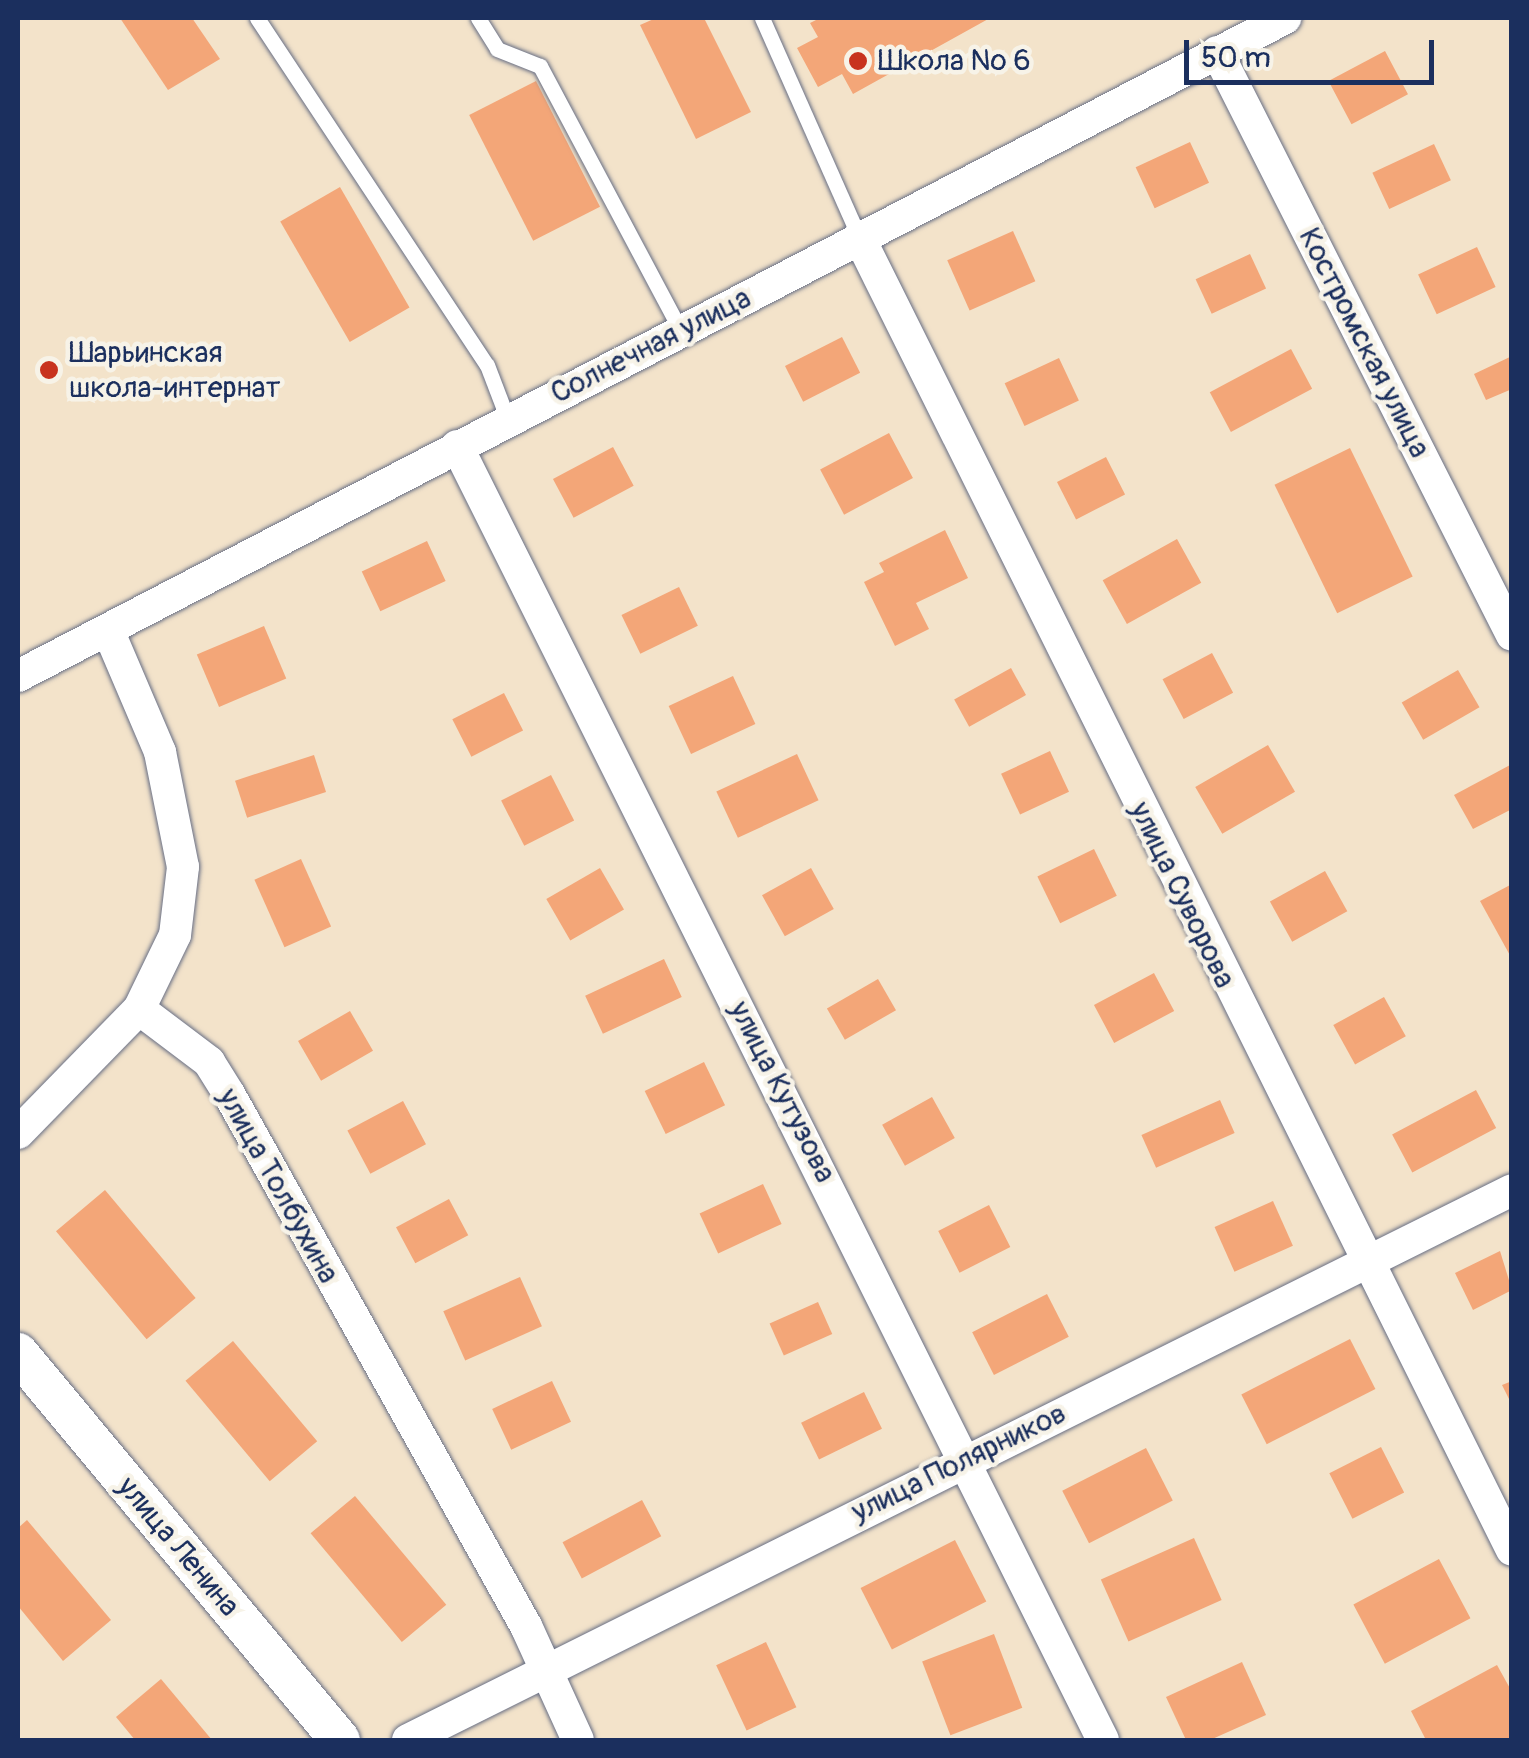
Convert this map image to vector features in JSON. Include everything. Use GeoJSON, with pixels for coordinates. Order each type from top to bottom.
{"type":"FeatureCollection","features":[{"type":"Feature","properties":{"kind":"street","name":"Солнечная улица"},"geometry":{"type":"LineString","coordinates":[[18,676],[1285,18]]}},
{"type":"Feature","properties":{"kind":"street","name":"Костромская улица"},"geometry":{"type":"LineString","coordinates":[[1217,52],[1512,635]]}},
{"type":"Feature","properties":{"kind":"street","name":"улица Суворова"},"geometry":{"type":"LineString","coordinates":[[859,237],[1365,1266],[1512,1550]]}},
{"type":"Feature","properties":{"kind":"street","name":"улица Кутузова"},"geometry":{"type":"LineString","coordinates":[[456,446],[966,1457],[1102,1740]]}},
{"type":"Feature","properties":{"kind":"street"},"geometry":{"type":"LineString","coordinates":[[18,1133],[140,1009],[175,935],[183,867],[156,737],[108,630]]}},
{"type":"Feature","properties":{"kind":"street","name":"улица Толбухина"},"geometry":{"type":"LineString","coordinates":[[140,1009],[209,1062],[546,1672],[578,1740]]}},
{"type":"Feature","properties":{"kind":"street","name":"улица Полярников"},"geometry":{"type":"LineString","coordinates":[[408,1740],[966,1457],[1365,1266],[1512,1190]]}},
{"type":"Feature","properties":{"kind":"street","name":"улица Ленина"},"geometry":{"type":"LineString","coordinates":[[18,1353],[340,1740]]}},
{"type":"Feature","properties":{"kind":"lane"},"geometry":{"type":"LineString","coordinates":[[257,18],[487,365],[508,420]]}},
{"type":"Feature","properties":{"kind":"lane"},"geometry":{"type":"LineString","coordinates":[[478,18],[497,49],[540,66],[681,331]]}},
{"type":"Feature","properties":{"kind":"lane"},"geometry":{"type":"LineString","coordinates":[[762,18],[859,237]]}},
{"type":"Feature","properties":{"kind":"building"},"geometry":{"type":"Polygon","coordinates":[[[120,18],[192,18],[220,59],[168,90],[120,18]]]}},
{"type":"Feature","properties":{"kind":"building"},"geometry":{"type":"Polygon","coordinates":[[[656,18],[704,18],[751,112],[696,139],[640,25],[656,18]]]}},
{"type":"Feature","properties":{"kind":"building","name":"Школа № 6"},"geometry":{"type":"Polygon","coordinates":[[[820,18],[990,18],[853,94],[842,74],[818,87],[797,48],[818,37],[810,23],[820,18]]]}},
{"type":"Feature","properties":{"kind":"building"},"geometry":{"type":"Polygon","coordinates":[[[1385,51],[1408,94],[1351,124],[1328,81],[1385,51]]]}},
{"type":"Feature","properties":{"kind":"building"},"geometry":{"type":"Polygon","coordinates":[[[536,81],[600,207],[533,241],[469,115],[536,81]]]}},
{"type":"Feature","properties":{"kind":"building"},"geometry":{"type":"Polygon","coordinates":[[[1190,142],[1209,183],[1155,208],[1136,167],[1190,142]]]}},
{"type":"Feature","properties":{"kind":"building"},"geometry":{"type":"Polygon","coordinates":[[[1434,144],[1451,180],[1389,209],[1372,173],[1434,144]]]}},
{"type":"Feature","properties":{"kind":"building"},"geometry":{"type":"Polygon","coordinates":[[[340,187],[410,307],[350,342],[280,222],[340,187]]]}},
{"type":"Feature","properties":{"kind":"building"},"geometry":{"type":"Polygon","coordinates":[[[1013,231],[1035,281],[970,311],[947,260],[1013,231]]]}},
{"type":"Feature","properties":{"kind":"building"},"geometry":{"type":"Polygon","coordinates":[[[1477,247],[1496,287],[1437,314],[1418,274],[1477,247]]]}},
{"type":"Feature","properties":{"kind":"building"},"geometry":{"type":"Polygon","coordinates":[[[1250,254],[1266,288],[1212,314],[1196,279],[1250,254]]]}},
{"type":"Feature","properties":{"kind":"building"},"geometry":{"type":"Polygon","coordinates":[[[842,337],[860,373],[803,402],[785,366],[842,337]]]}},
{"type":"Feature","properties":{"kind":"building"},"geometry":{"type":"Polygon","coordinates":[[[1291,349],[1312,389],[1231,432],[1210,392],[1291,349]]]}},
{"type":"Feature","properties":{"kind":"building"},"geometry":{"type":"Polygon","coordinates":[[[1512,356],[1512,389],[1486,400],[1474,374],[1512,356]]]}},
{"type":"Feature","properties":{"kind":"building"},"geometry":{"type":"Polygon","coordinates":[[[1059,358],[1079,401],[1024,426],[1005,383],[1059,358]]]}},
{"type":"Feature","properties":{"kind":"building"},"geometry":{"type":"Polygon","coordinates":[[[889,433],[913,478],[844,515],[820,470],[889,433]]]}},
{"type":"Feature","properties":{"kind":"building"},"geometry":{"type":"Polygon","coordinates":[[[613,447],[634,486],[574,518],[553,479],[613,447]]]}},
{"type":"Feature","properties":{"kind":"building"},"geometry":{"type":"Polygon","coordinates":[[[1350,448],[1413,577],[1337,613],[1275,485],[1350,448]]]}},
{"type":"Feature","properties":{"kind":"building"},"geometry":{"type":"Polygon","coordinates":[[[1106,457],[1125,494],[1076,519],[1057,482],[1106,457]]]}},
{"type":"Feature","properties":{"kind":"building"},"geometry":{"type":"Polygon","coordinates":[[[945,530],[968,578],[916,603],[929,629],[895,646],[864,582],[884,572],[879,563],[945,530]]]}},
{"type":"Feature","properties":{"kind":"building"},"geometry":{"type":"Polygon","coordinates":[[[1177,539],[1201,583],[1127,624],[1103,580],[1177,539]]]}},
{"type":"Feature","properties":{"kind":"building"},"geometry":{"type":"Polygon","coordinates":[[[427,541],[446,581],[380,611],[362,571],[427,541]]]}},
{"type":"Feature","properties":{"kind":"building"},"geometry":{"type":"Polygon","coordinates":[[[679,587],[698,626],[640,654],[621,615],[679,587]]]}},
{"type":"Feature","properties":{"kind":"building"},"geometry":{"type":"Polygon","coordinates":[[[264,626],[286,678],[219,707],[197,655],[264,626]]]}},
{"type":"Feature","properties":{"kind":"building"},"geometry":{"type":"Polygon","coordinates":[[[1212,653],[1233,693],[1184,719],[1163,679],[1212,653]]]}},
{"type":"Feature","properties":{"kind":"building"},"geometry":{"type":"Polygon","coordinates":[[[1011,668],[1026,695],[969,727],[954,700],[1011,668]]]}},
{"type":"Feature","properties":{"kind":"building"},"geometry":{"type":"Polygon","coordinates":[[[1458,670],[1480,707],[1423,740],[1402,702],[1458,670]]]}},
{"type":"Feature","properties":{"kind":"building"},"geometry":{"type":"Polygon","coordinates":[[[733,676],[755,724],[691,754],[669,706],[733,676]]]}},
{"type":"Feature","properties":{"kind":"building"},"geometry":{"type":"Polygon","coordinates":[[[504,693],[523,730],[471,757],[452,719],[504,693]]]}},
{"type":"Feature","properties":{"kind":"building"},"geometry":{"type":"Polygon","coordinates":[[[1268,745],[1295,792],[1222,834],[1195,787],[1268,745]]]}},
{"type":"Feature","properties":{"kind":"building"},"geometry":{"type":"Polygon","coordinates":[[[1050,751],[1069,792],[1020,815],[1001,774],[1050,751]]]}},
{"type":"Feature","properties":{"kind":"building"},"geometry":{"type":"Polygon","coordinates":[[[797,754],[819,800],[738,838],[716,792],[797,754]]]}},
{"type":"Feature","properties":{"kind":"building"},"geometry":{"type":"Polygon","coordinates":[[[314,755],[326,792],[247,818],[235,781],[314,755]]]}},
{"type":"Feature","properties":{"kind":"building"},"geometry":{"type":"Polygon","coordinates":[[[1512,764],[1512,809],[1473,829],[1454,795],[1512,764]]]}},
{"type":"Feature","properties":{"kind":"building"},"geometry":{"type":"Polygon","coordinates":[[[551,775],[574,820],[524,846],[501,800],[551,775]]]}},
{"type":"Feature","properties":{"kind":"building"},"geometry":{"type":"Polygon","coordinates":[[[1094,849],[1117,896],[1060,923],[1037,877],[1094,849]]]}},
{"type":"Feature","properties":{"kind":"building"},"geometry":{"type":"Polygon","coordinates":[[[301,859],[331,927],[285,947],[254,880],[301,859]]]}},
{"type":"Feature","properties":{"kind":"building"},"geometry":{"type":"Polygon","coordinates":[[[600,868],[624,910],[570,941],[546,899],[600,868]]]}},
{"type":"Feature","properties":{"kind":"building"},"geometry":{"type":"Polygon","coordinates":[[[811,868],[834,909],[785,936],[762,895],[811,868]]]}},
{"type":"Feature","properties":{"kind":"building"},"geometry":{"type":"Polygon","coordinates":[[[1325,871],[1347,911],[1292,942],[1270,902],[1325,871]]]}},
{"type":"Feature","properties":{"kind":"building"},"geometry":{"type":"Polygon","coordinates":[[[1512,884],[1512,959],[1480,901],[1512,884]]]}},
{"type":"Feature","properties":{"kind":"building"},"geometry":{"type":"Polygon","coordinates":[[[664,959],[682,997],[603,1034],[585,996],[664,959]]]}},
{"type":"Feature","properties":{"kind":"building"},"geometry":{"type":"Polygon","coordinates":[[[1154,973],[1174,1011],[1114,1043],[1094,1005],[1154,973]]]}},
{"type":"Feature","properties":{"kind":"building"},"geometry":{"type":"Polygon","coordinates":[[[878,979],[896,1010],[845,1040],[827,1008],[878,979]]]}},
{"type":"Feature","properties":{"kind":"building"},"geometry":{"type":"Polygon","coordinates":[[[1384,997],[1406,1036],[1355,1064],[1333,1025],[1384,997]]]}},
{"type":"Feature","properties":{"kind":"building"},"geometry":{"type":"Polygon","coordinates":[[[350,1011],[373,1051],[321,1081],[298,1041],[350,1011]]]}},
{"type":"Feature","properties":{"kind":"building"},"geometry":{"type":"Polygon","coordinates":[[[704,1062],[725,1105],[666,1134],[645,1091],[704,1062]]]}},
{"type":"Feature","properties":{"kind":"building"},"geometry":{"type":"Polygon","coordinates":[[[1476,1090],[1496,1128],[1412,1173],[1392,1135],[1476,1090]]]}},
{"type":"Feature","properties":{"kind":"building"},"geometry":{"type":"Polygon","coordinates":[[[932,1097],[955,1138],[905,1166],[882,1125],[932,1097]]]}},
{"type":"Feature","properties":{"kind":"building"},"geometry":{"type":"Polygon","coordinates":[[[1220,1100],[1235,1133],[1156,1168],[1141,1135],[1220,1100]]]}},
{"type":"Feature","properties":{"kind":"building"},"geometry":{"type":"Polygon","coordinates":[[[403,1101],[426,1144],[370,1174],[347,1131],[403,1101]]]}},
{"type":"Feature","properties":{"kind":"building"},"geometry":{"type":"Polygon","coordinates":[[[763,1184],[782,1224],[718,1253],[700,1214],[763,1184]]]}},
{"type":"Feature","properties":{"kind":"building"},"geometry":{"type":"Polygon","coordinates":[[[105,1190],[196,1298],[147,1339],[56,1231],[105,1190]]]}},
{"type":"Feature","properties":{"kind":"building"},"geometry":{"type":"Polygon","coordinates":[[[449,1199],[468,1235],[415,1263],[396,1227],[449,1199]]]}},
{"type":"Feature","properties":{"kind":"building"},"geometry":{"type":"Polygon","coordinates":[[[1273,1201],[1293,1246],[1234,1272],[1215,1227],[1273,1201]]]}},
{"type":"Feature","properties":{"kind":"building"},"geometry":{"type":"Polygon","coordinates":[[[989,1205],[1010,1247],[960,1273],[938,1231],[989,1205]]]}},
{"type":"Feature","properties":{"kind":"building"},"geometry":{"type":"Polygon","coordinates":[[[1500,1251],[1512,1290],[1473,1310],[1455,1273],[1500,1251]]]}},
{"type":"Feature","properties":{"kind":"building"},"geometry":{"type":"Polygon","coordinates":[[[520,1277],[542,1326],[465,1360],[443,1311],[520,1277]]]}},
{"type":"Feature","properties":{"kind":"building"},"geometry":{"type":"Polygon","coordinates":[[[1047,1294],[1069,1337],[994,1375],[972,1332],[1047,1294]]]}},
{"type":"Feature","properties":{"kind":"building"},"geometry":{"type":"Polygon","coordinates":[[[818,1302],[832,1334],[784,1356],[770,1324],[818,1302]]]}},
{"type":"Feature","properties":{"kind":"building"},"geometry":{"type":"Polygon","coordinates":[[[1350,1339],[1375,1389],[1267,1444],[1241,1394],[1350,1339]]]}},
{"type":"Feature","properties":{"kind":"building"},"geometry":{"type":"Polygon","coordinates":[[[233,1341],[317,1441],[270,1481],[186,1381],[233,1341]]]}},
{"type":"Feature","properties":{"kind":"building"},"geometry":{"type":"Polygon","coordinates":[[[552,1381],[571,1422],[511,1450],[492,1409],[552,1381]]]}},
{"type":"Feature","properties":{"kind":"building"},"geometry":{"type":"Polygon","coordinates":[[[1512,1381],[1512,1405],[1502,1385],[1512,1381]]]}},
{"type":"Feature","properties":{"kind":"building"},"geometry":{"type":"Polygon","coordinates":[[[864,1392],[882,1429],[819,1460],[801,1423],[864,1392]]]}},
{"type":"Feature","properties":{"kind":"building"},"geometry":{"type":"Polygon","coordinates":[[[1381,1447],[1404,1492],[1352,1519],[1329,1473],[1381,1447]]]}},
{"type":"Feature","properties":{"kind":"building"},"geometry":{"type":"Polygon","coordinates":[[[1146,1448],[1173,1501],[1089,1543],[1062,1491],[1146,1448]]]}},
{"type":"Feature","properties":{"kind":"building"},"geometry":{"type":"Polygon","coordinates":[[[355,1496],[446,1605],[402,1642],[311,1533],[355,1496]]]}},
{"type":"Feature","properties":{"kind":"building"},"geometry":{"type":"Polygon","coordinates":[[[642,1500],[661,1536],[582,1578],[563,1542],[642,1500]]]}},
{"type":"Feature","properties":{"kind":"building"},"geometry":{"type":"Polygon","coordinates":[[[27,1520],[111,1620],[63,1661],[18,1606],[18,1528],[27,1520]]]}},
{"type":"Feature","properties":{"kind":"building"},"geometry":{"type":"Polygon","coordinates":[[[1194,1538],[1222,1600],[1128,1642],[1101,1579],[1194,1538]]]}},
{"type":"Feature","properties":{"kind":"building"},"geometry":{"type":"Polygon","coordinates":[[[955,1540],[986,1601],[892,1650],[861,1588],[955,1540]]]}},
{"type":"Feature","properties":{"kind":"building"},"geometry":{"type":"Polygon","coordinates":[[[1439,1559],[1470,1618],[1385,1664],[1353,1605],[1439,1559]]]}},
{"type":"Feature","properties":{"kind":"building"},"geometry":{"type":"Polygon","coordinates":[[[994,1634],[1022,1708],[950,1735],[922,1662],[994,1634]]]}},
{"type":"Feature","properties":{"kind":"building"},"geometry":{"type":"Polygon","coordinates":[[[766,1642],[796,1707],[747,1730],[716,1665],[766,1642]]]}},
{"type":"Feature","properties":{"kind":"building"},"geometry":{"type":"Polygon","coordinates":[[[1242,1662],[1266,1715],[1210,1740],[1186,1740],[1166,1697],[1242,1662]]]}},
{"type":"Feature","properties":{"kind":"building"},"geometry":{"type":"Polygon","coordinates":[[[1497,1665],[1512,1692],[1512,1740],[1426,1740],[1411,1711],[1497,1665]]]}},
{"type":"Feature","properties":{"kind":"building"},"geometry":{"type":"Polygon","coordinates":[[[161,1679],[212,1740],[135,1740],[116,1717],[161,1679]]]}},
{"type":"Feature","properties":{"kind":"place","name":"Школа № 6"},"geometry":{"type":"Point","coordinates":[858,61]}},
{"type":"Feature","properties":{"kind":"place","name":"Шарьинская школа-интернат"},"geometry":{"type":"Point","coordinates":[49,370]}}]}
